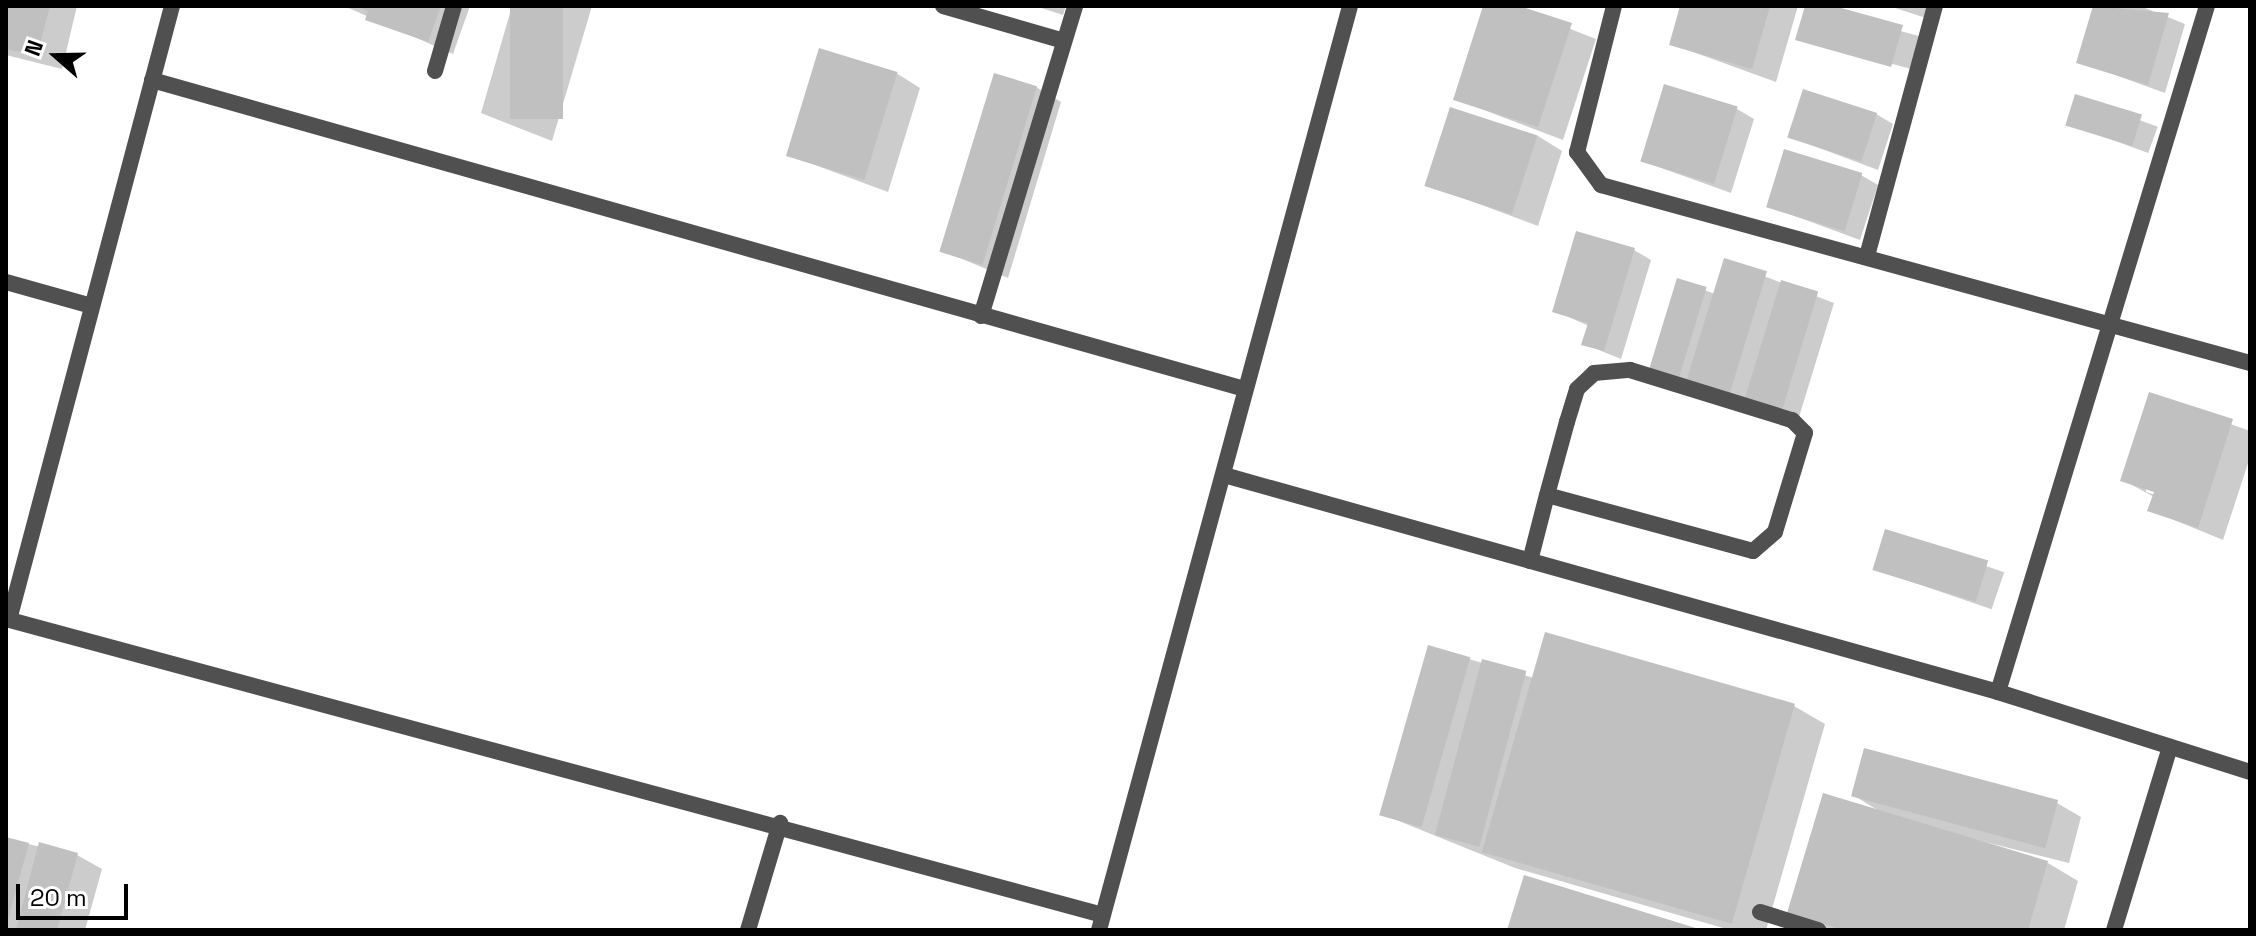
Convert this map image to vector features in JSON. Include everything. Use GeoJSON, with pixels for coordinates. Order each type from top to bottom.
{"type":"FeatureCollection","features":[{"type":"Feature","properties":{"kind":"street"},"geometry":{"type":"LineString","coordinates":[[172,6],[7,620],[780,823],[1101,922],[1350,6]]}},
{"type":"Feature","properties":{"kind":"street"},"geometry":{"type":"LineString","coordinates":[[435,71],[454,6]]}},
{"type":"Feature","properties":{"kind":"street"},"geometry":{"type":"LineString","coordinates":[[943,6],[1064,41]]}},
{"type":"Feature","properties":{"kind":"street"},"geometry":{"type":"LineString","coordinates":[[981,316],[1075,6]]}},
{"type":"Feature","properties":{"kind":"street"},"geometry":{"type":"LineString","coordinates":[[1614,6],[1581,125],[1583,169],[1622,194],[1867,256],[2250,363]]}},
{"type":"Feature","properties":{"kind":"street"},"geometry":{"type":"LineString","coordinates":[[1867,256],[1935,6]]}},
{"type":"Feature","properties":{"kind":"street"},"geometry":{"type":"LineString","coordinates":[[1998,692],[2113,324],[2207,6]]}},
{"type":"Feature","properties":{"kind":"street"},"geometry":{"type":"LineString","coordinates":[[152,80],[1245,389]]}},
{"type":"Feature","properties":{"kind":"street"},"geometry":{"type":"LineString","coordinates":[[6,282],[92,306]]}},
{"type":"Feature","properties":{"kind":"street"},"geometry":{"type":"LineString","coordinates":[[1530,561],[1547,495],[1577,389],[1594,373],[1630,370],[1792,420],[1805,433],[1775,532],[1753,551],[1547,495]]}},
{"type":"Feature","properties":{"kind":"street"},"geometry":{"type":"LineString","coordinates":[[1224,475],[1998,692],[2250,772]]}},
{"type":"Feature","properties":{"kind":"street"},"geometry":{"type":"LineString","coordinates":[[2114,930],[2170,747]]}},
{"type":"Feature","properties":{"kind":"street"},"geometry":{"type":"LineString","coordinates":[[748,930],[780,823]]}},
{"type":"Feature","properties":{"kind":"street"},"geometry":{"type":"LineString","coordinates":[[1760,912],[1818,930]]}},
{"type":"Feature","properties":{"kind":"building"},"geometry":{"type":"Polygon","coordinates":[[[6,6],[50,6],[37,56],[6,49],[6,6]]]}},
{"type":"Feature","properties":{"kind":"building"},"geometry":{"type":"Polygon","coordinates":[[[355,6],[441,6],[428,42],[365,20],[368,11],[355,6]]]}},
{"type":"Feature","properties":{"kind":"building"},"geometry":{"type":"Polygon","coordinates":[[[510,6],[563,6],[563,119],[510,119],[510,6]]]}},
{"type":"Feature","properties":{"kind":"building"},"geometry":{"type":"Polygon","coordinates":[[[1483,6],[1519,6],[1572,23],[1538,127],[1453,100],[1483,6]]]}},
{"type":"Feature","properties":{"kind":"building"},"geometry":{"type":"Polygon","coordinates":[[[1680,6],[1770,6],[1752,69],[1669,45],[1680,6]]]}},
{"type":"Feature","properties":{"kind":"building"},"geometry":{"type":"Polygon","coordinates":[[[1805,6],[1834,6],[1903,25],[1891,67],[1795,40],[1805,6]]]}},
{"type":"Feature","properties":{"kind":"building"},"geometry":{"type":"Polygon","coordinates":[[[2093,6],[2169,13],[2148,85],[2076,63],[2093,6]]]}},
{"type":"Feature","properties":{"kind":"building"},"geometry":{"type":"Polygon","coordinates":[[[819,48],[897,72],[864,180],[786,156],[819,48]]]}},
{"type":"Feature","properties":{"kind":"building"},"geometry":{"type":"Polygon","coordinates":[[[994,73],[1037,86],[982,265],[939,252],[994,73]]]}},
{"type":"Feature","properties":{"kind":"building"},"geometry":{"type":"Polygon","coordinates":[[[1664,84],[1738,107],[1714,184],[1640,161],[1664,84]]]}},
{"type":"Feature","properties":{"kind":"building"},"geometry":{"type":"Polygon","coordinates":[[[1803,89],[1877,113],[1861,162],[1787,138],[1803,89]]]}},
{"type":"Feature","properties":{"kind":"building"},"geometry":{"type":"Polygon","coordinates":[[[2075,94],[2142,114],[2132,146],[2065,126],[2075,94]]]}},
{"type":"Feature","properties":{"kind":"building"},"geometry":{"type":"Polygon","coordinates":[[[1450,107],[1537,135],[1512,214],[1424,186],[1450,107]]]}},
{"type":"Feature","properties":{"kind":"building"},"geometry":{"type":"Polygon","coordinates":[[[1784,149],[1862,173],[1845,231],[1766,207],[1784,149]]]}},
{"type":"Feature","properties":{"kind":"building"},"geometry":{"type":"Polygon","coordinates":[[[1576,231],[1635,248],[1604,351],[1581,345],[1588,323],[1552,312],[1576,231]]]}},
{"type":"Feature","properties":{"kind":"building"},"geometry":{"type":"Polygon","coordinates":[[[1724,258],[1767,271],[1730,394],[1687,380],[1724,258]]]}},
{"type":"Feature","properties":{"kind":"building"},"geometry":{"type":"Polygon","coordinates":[[[1677,278],[1707,287],[1679,378],[1649,369],[1677,278]]]}},
{"type":"Feature","properties":{"kind":"building"},"geometry":{"type":"Polygon","coordinates":[[[1781,280],[1818,291],[1782,410],[1745,399],[1781,280]]]}},
{"type":"Feature","properties":{"kind":"building"},"geometry":{"type":"Polygon","coordinates":[[[2149,392],[2233,419],[2198,528],[2147,511],[2154,492],[2120,481],[2149,392]]]}},
{"type":"Feature","properties":{"kind":"building"},"geometry":{"type":"Polygon","coordinates":[[[1885,529],[1988,561],[1976,602],[1872,570],[1885,529]]]}},
{"type":"Feature","properties":{"kind":"building"},"geometry":{"type":"Polygon","coordinates":[[[1545,632],[1795,704],[1732,924],[1482,852],[1545,632]]]}},
{"type":"Feature","properties":{"kind":"building"},"geometry":{"type":"Polygon","coordinates":[[[1428,645],[1470,657],[1422,827],[1379,815],[1428,645]]]}},
{"type":"Feature","properties":{"kind":"building"},"geometry":{"type":"Polygon","coordinates":[[[1482,659],[1526,671],[1479,847],[1435,835],[1482,659]]]}},
{"type":"Feature","properties":{"kind":"building"},"geometry":{"type":"Polygon","coordinates":[[[1864,748],[2058,800],[2045,848],[1851,796],[1864,748]]]}},
{"type":"Feature","properties":{"kind":"building"},"geometry":{"type":"Polygon","coordinates":[[[1823,793],[2048,861],[2028,930],[1843,930],[1787,913],[1823,793]]]}},
{"type":"Feature","properties":{"kind":"building"},"geometry":{"type":"Polygon","coordinates":[[[6,837],[29,843],[7,923],[6,923],[6,837]]]}},
{"type":"Feature","properties":{"kind":"building"},"geometry":{"type":"Polygon","coordinates":[[[39,842],[78,853],[57,930],[16,930],[39,842]]]}},
{"type":"Feature","properties":{"kind":"building"},"geometry":{"type":"Polygon","coordinates":[[[1524,875],[1699,929],[1699,930],[1507,930],[1524,875]]]}}]}
